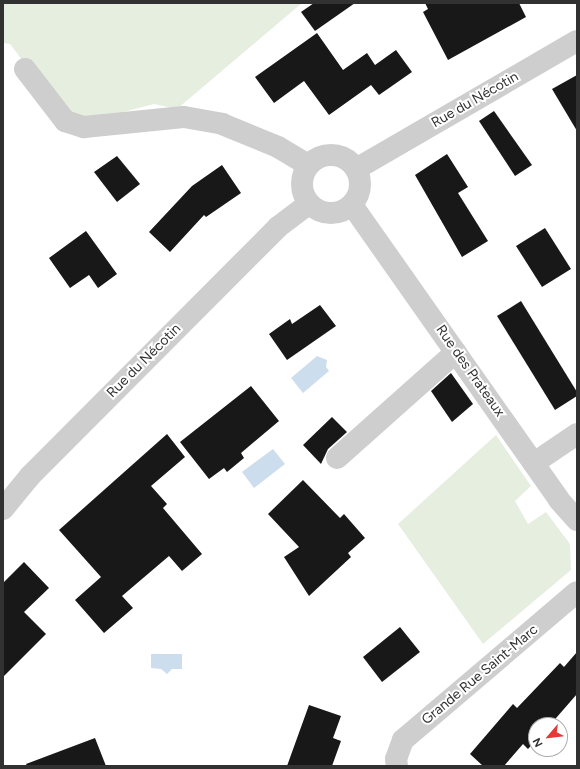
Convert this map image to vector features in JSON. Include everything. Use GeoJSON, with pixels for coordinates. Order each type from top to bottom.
{"type":"FeatureCollection","features":[{"type":"Feature","properties":{"kind":"street","name":"Rue du Nécotin"},"geometry":{"type":"LineString","coordinates":[[365,164],[577,41]]}},
{"type":"Feature","properties":{"kind":"street"},"geometry":{"type":"LineString","coordinates":[[25,69],[65,121],[84,127],[184,117],[222,124],[301,161],[334,154],[350,162],[365,164],[360,188],[358,212],[326,213],[310,204],[302,188],[301,161]]}},
{"type":"Feature","properties":{"kind":"street","name":"Rue du Nécotin"},"geometry":{"type":"LineString","coordinates":[[3,508],[30,476],[272,233],[310,204]]}},
{"type":"Feature","properties":{"kind":"street","name":"Rue des Prateaux"},"geometry":{"type":"LineString","coordinates":[[358,212],[534,463],[577,520]]}},
{"type":"Feature","properties":{"kind":"street"},"geometry":{"type":"LineString","coordinates":[[337,458],[456,352]]}},
{"type":"Feature","properties":{"kind":"street"},"geometry":{"type":"LineString","coordinates":[[534,463],[577,434]]}},
{"type":"Feature","properties":{"kind":"street","name":"Grande Rue Saint-Marc"},"geometry":{"type":"LineString","coordinates":[[397,766],[396,759],[403,740],[577,592]]}},
{"type":"Feature","properties":{"kind":"shaded area"},"geometry":{"type":"Polygon","coordinates":[[[3,3],[302,3],[177,109],[154,104],[85,122],[62,113],[10,44],[3,43],[3,3]]]}},
{"type":"Feature","properties":{"kind":"shaded area"},"geometry":{"type":"Polygon","coordinates":[[[496,435],[531,486],[515,501],[528,524],[546,512],[570,544],[571,570],[483,644],[398,524],[496,435]]]}},
{"type":"Feature","properties":{"kind":"water"},"geometry":{"type":"Polygon","coordinates":[[[317,356],[327,360],[326,367],[329,371],[303,393],[291,378],[317,356]]]}},
{"type":"Feature","properties":{"kind":"water"},"geometry":{"type":"Polygon","coordinates":[[[273,449],[285,464],[254,488],[242,472],[273,449]]]}},
{"type":"Feature","properties":{"kind":"water"},"geometry":{"type":"Polygon","coordinates":[[[151,654],[182,654],[182,669],[172,669],[167,674],[161,669],[151,668],[151,654]]]}},
{"type":"Feature","properties":{"kind":"building"},"geometry":{"type":"Polygon","coordinates":[[[314,3],[355,3],[315,31],[301,12],[314,3]]]}},
{"type":"Feature","properties":{"kind":"building"},"geometry":{"type":"Polygon","coordinates":[[[425,3],[519,3],[526,17],[448,60],[423,12],[428,9],[425,3]]]}},
{"type":"Feature","properties":{"kind":"building"},"geometry":{"type":"Polygon","coordinates":[[[317,33],[343,70],[367,53],[375,65],[396,50],[412,72],[379,95],[371,85],[329,115],[304,81],[274,103],[255,77],[317,33]]]}},
{"type":"Feature","properties":{"kind":"building"},"geometry":{"type":"Polygon","coordinates":[[[577,75],[577,131],[552,89],[577,75]]]}},
{"type":"Feature","properties":{"kind":"building"},"geometry":{"type":"Polygon","coordinates":[[[494,111],[532,165],[515,176],[479,121],[494,111]]]}},
{"type":"Feature","properties":{"kind":"building"},"geometry":{"type":"Polygon","coordinates":[[[447,154],[468,187],[458,193],[488,241],[462,257],[415,175],[447,154]]]}},
{"type":"Feature","properties":{"kind":"building"},"geometry":{"type":"Polygon","coordinates":[[[117,156],[140,184],[117,202],[94,172],[117,156]]]}},
{"type":"Feature","properties":{"kind":"building"},"geometry":{"type":"Polygon","coordinates":[[[222,165],[241,193],[206,217],[204,215],[170,252],[149,232],[192,186],[222,165]]]}},
{"type":"Feature","properties":{"kind":"building"},"geometry":{"type":"Polygon","coordinates":[[[545,228],[571,269],[542,287],[516,246],[545,228]]]}},
{"type":"Feature","properties":{"kind":"building"},"geometry":{"type":"Polygon","coordinates":[[[86,231],[117,274],[98,288],[89,275],[70,288],[49,258],[86,231]]]}},
{"type":"Feature","properties":{"kind":"building"},"geometry":{"type":"Polygon","coordinates":[[[521,301],[577,392],[577,396],[555,410],[497,316],[521,301]]]}},
{"type":"Feature","properties":{"kind":"building"},"geometry":{"type":"Polygon","coordinates":[[[320,305],[336,326],[287,360],[269,334],[290,319],[292,324],[320,305]]]}},
{"type":"Feature","properties":{"kind":"building"},"geometry":{"type":"Polygon","coordinates":[[[451,373],[473,404],[452,422],[431,391],[451,373]]]}},
{"type":"Feature","properties":{"kind":"building"},"geometry":{"type":"Polygon","coordinates":[[[251,386],[279,421],[241,453],[244,458],[227,472],[224,468],[209,479],[180,442],[251,386]]]}},
{"type":"Feature","properties":{"kind":"building"},"geometry":{"type":"Polygon","coordinates":[[[332,417],[347,432],[328,449],[321,464],[303,445],[332,417]]]}},
{"type":"Feature","properties":{"kind":"building"},"geometry":{"type":"Polygon","coordinates":[[[167,434],[185,457],[151,486],[167,504],[163,508],[202,554],[182,571],[169,556],[122,596],[133,608],[104,633],[75,600],[101,577],[59,530],[167,434]]]}},
{"type":"Feature","properties":{"kind":"building"},"geometry":{"type":"Polygon","coordinates":[[[303,480],[340,518],[344,514],[365,538],[348,553],[351,557],[309,596],[284,557],[299,547],[268,514],[303,480]]]}},
{"type":"Feature","properties":{"kind":"building"},"geometry":{"type":"Polygon","coordinates":[[[24,562],[49,588],[24,612],[46,634],[3,677],[3,583],[24,562]]]}},
{"type":"Feature","properties":{"kind":"building"},"geometry":{"type":"Polygon","coordinates":[[[400,627],[420,652],[382,682],[363,657],[400,627]]]}},
{"type":"Feature","properties":{"kind":"building"},"geometry":{"type":"Polygon","coordinates":[[[577,652],[577,694],[557,717],[528,717],[528,749],[523,744],[504,766],[483,766],[470,754],[513,704],[517,708],[560,663],[564,667],[577,652]]]}},
{"type":"Feature","properties":{"kind":"building"},"geometry":{"type":"Polygon","coordinates":[[[309,705],[341,716],[333,738],[341,741],[332,766],[287,766],[309,705]]]}},
{"type":"Feature","properties":{"kind":"building"},"geometry":{"type":"Polygon","coordinates":[[[95,738],[106,766],[27,766],[26,764],[95,738]]]}}]}
